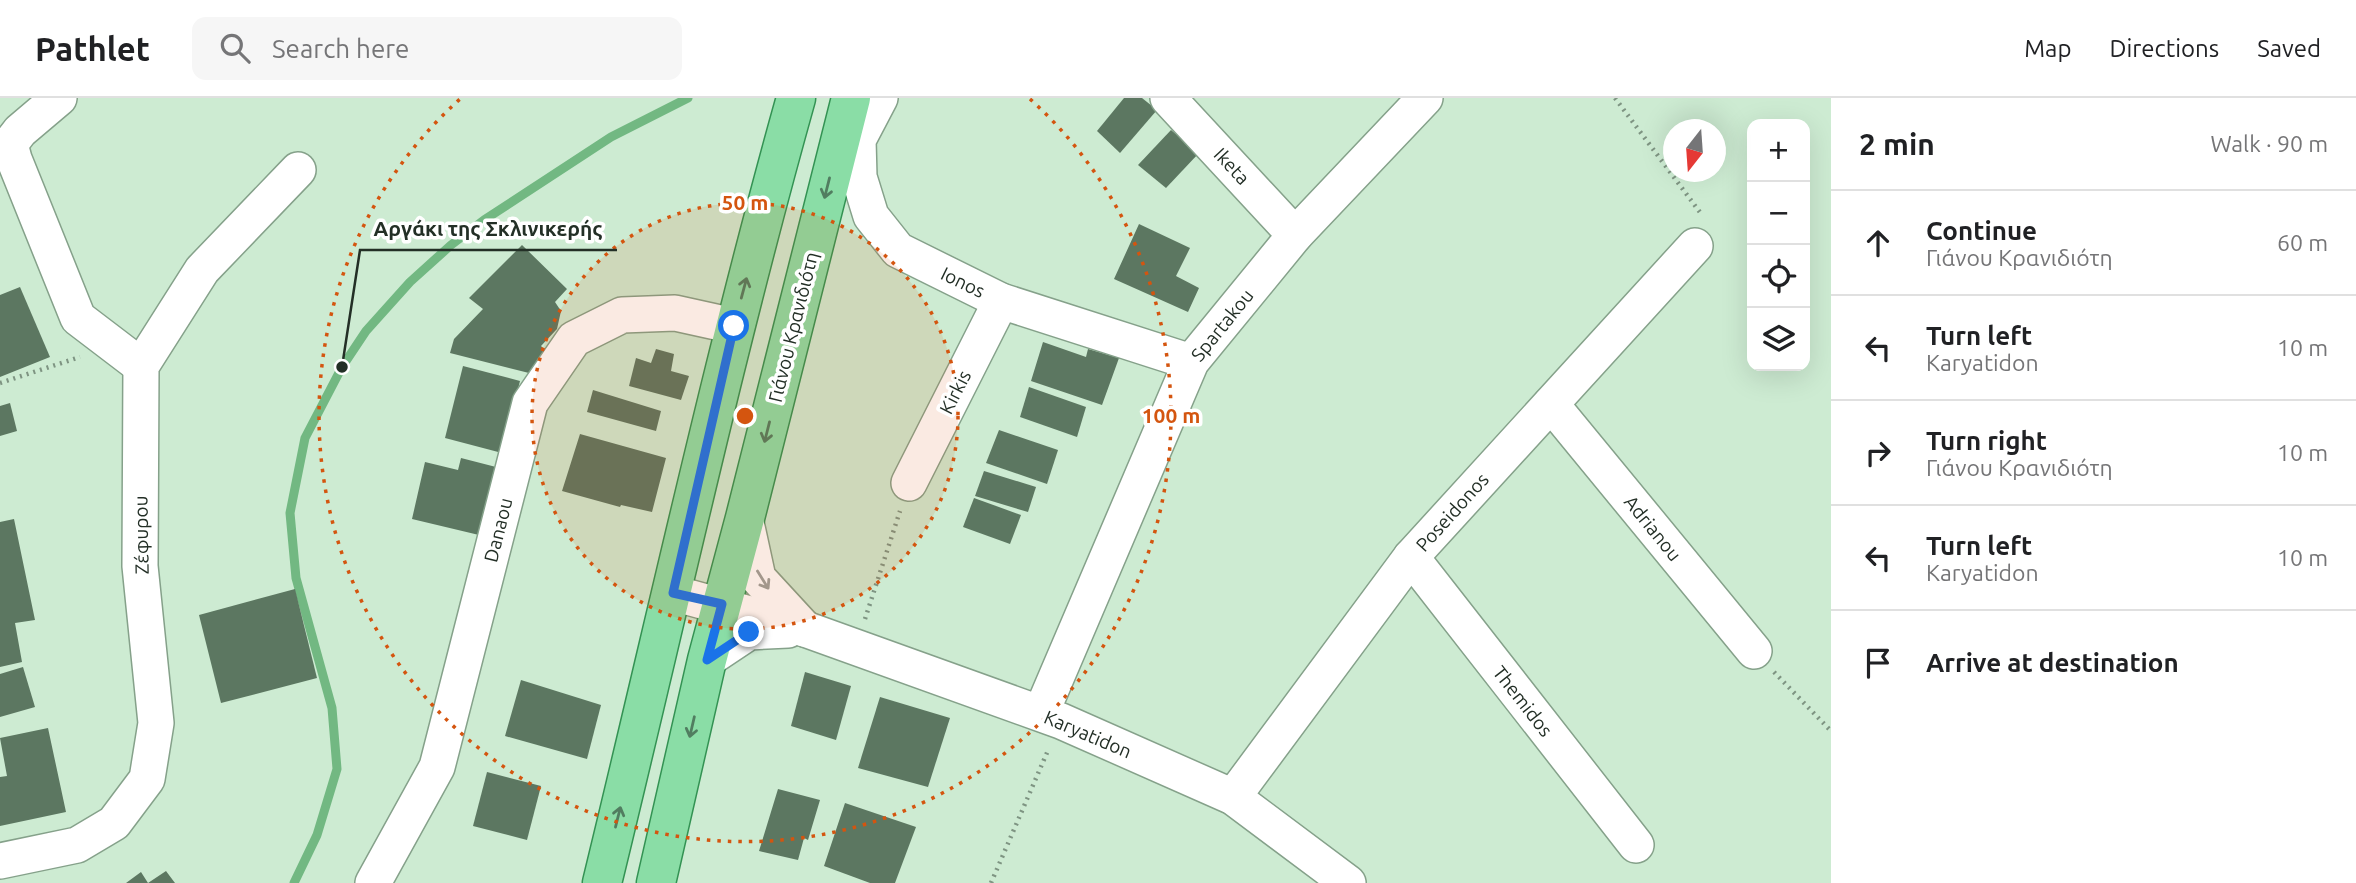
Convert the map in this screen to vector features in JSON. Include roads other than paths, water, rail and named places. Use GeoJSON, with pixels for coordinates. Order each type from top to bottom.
{"type":"FeatureCollection","features":[{"type":"Feature","properties":{"kind":"main road"},"geometry":{"type":"LineString","coordinates":[[602,883],[673,593],[734,326],[796,98]]}},
{"type":"Feature","properties":{"kind":"main road","name":"Γιάνου Κρανιδιότη"},"geometry":{"type":"LineString","coordinates":[[656,883],[707,660],[746,518],[850,98]]}},
{"type":"Feature","properties":{"kind":"street"},"geometry":{"type":"LineString","coordinates":[[60,98],[20,131],[10,144],[78,318],[127,356],[202,270],[298,170]]}},
{"type":"Feature","properties":{"kind":"street","name":"Ionos"},"geometry":{"type":"LineString","coordinates":[[880,98],[858,140],[859,177],[871,216],[898,250],[1001,301],[1191,362]]}},
{"type":"Feature","properties":{"kind":"street","name":"Iketa"},"geometry":{"type":"LineString","coordinates":[[1168,98],[1296,235]]}},
{"type":"Feature","properties":{"kind":"street","name":"Spartakou"},"geometry":{"type":"LineString","coordinates":[[1051,717],[1191,362],[1296,235],[1425,98]]}},
{"type":"Feature","properties":{"kind":"street","name":"Poseidonos"},"geometry":{"type":"LineString","coordinates":[[1233,797],[1411,557],[1695,246]]}},
{"type":"Feature","properties":{"kind":"street","name":"Kirkis"},"geometry":{"type":"LineString","coordinates":[[909,484],[1001,301]]}},
{"type":"Feature","properties":{"kind":"street","name":"Danaou"},"geometry":{"type":"LineString","coordinates":[[373,883],[437,767],[530,403],[574,339],[622,314],[675,313],[734,326]]}},
{"type":"Feature","properties":{"kind":"street","name":"Ζέφυρου"},"geometry":{"type":"LineString","coordinates":[[0,861],[77,845],[114,823],[146,779],[156,723],[140,566],[127,356]]}},
{"type":"Feature","properties":{"kind":"street","name":"Adrianou"},"geometry":{"type":"LineString","coordinates":[[1551,404],[1754,651]]}},
{"type":"Feature","properties":{"kind":"street","name":"Karyatidon"},"geometry":{"type":"LineString","coordinates":[[746,518],[758,578],[805,629]]}},
{"type":"Feature","properties":{"kind":"street","name":"Themidos"},"geometry":{"type":"LineString","coordinates":[[1411,557],[1636,845]]}},
{"type":"Feature","properties":{"kind":"street","name":"Karyatidon"},"geometry":{"type":"LineString","coordinates":[[673,593],[722,604],[805,629],[1051,717],[1233,797],[1348,883]]}},
{"type":"Feature","properties":{"kind":"street","name":"Karyatidon"},"geometry":{"type":"LineString","coordinates":[[707,660],[749,632],[805,629]]}},
{"type":"Feature","properties":{"kind":"waterway"},"geometry":{"type":"LineString","coordinates":[[294,883],[317,835],[337,769],[332,708],[296,578],[290,513],[305,438],[342,367],[366,331],[410,282],[451,245],[484,220],[611,137],[688,98]]}},
{"type":"Feature","properties":{"kind":"place","name":"Αργάκι της Σκλινικερής"},"geometry":{"type":"Point","coordinates":[342,367]}}]}
